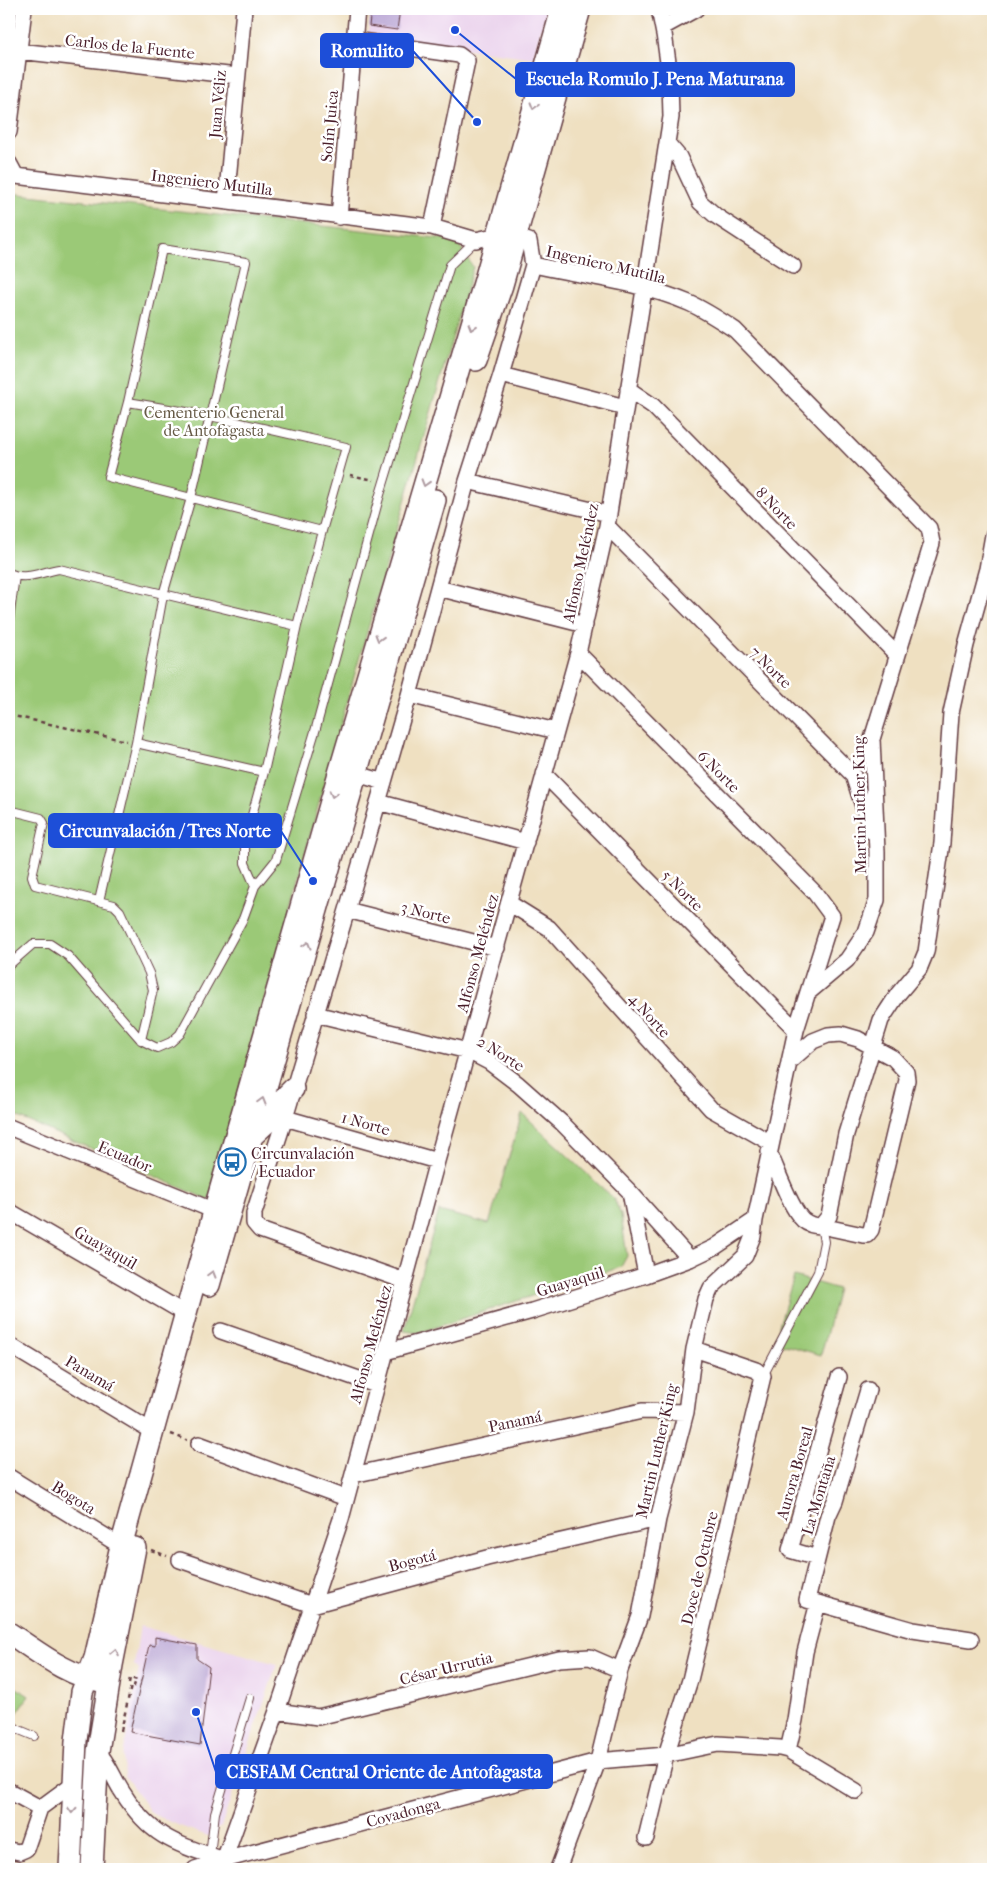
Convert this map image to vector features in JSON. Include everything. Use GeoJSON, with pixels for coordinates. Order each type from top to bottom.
{"type":"FeatureCollection","features":[{"type":"Feature","properties":{"kind":"main road"},"geometry":{"type":"LineString","coordinates":[[507,236],[562,9]]}},
{"type":"Feature","properties":{"kind":"main road"},"geometry":{"type":"LineString","coordinates":[[70,1869],[76,1741],[82,1692],[95,1658],[128,1546],[348,772],[507,236],[580,9]]}},
{"type":"Feature","properties":{"kind":"main road"},"geometry":{"type":"LineString","coordinates":[[160,1432],[186,1314],[221,1214],[251,1137],[348,772]]}},
{"type":"Feature","properties":{"kind":"main road"},"geometry":{"type":"LineString","coordinates":[[251,1137],[277,1113],[284,1098],[293,1089]]}},
{"type":"Feature","properties":{"kind":"main road"},"geometry":{"type":"LineString","coordinates":[[92,1869],[98,1751],[128,1546]]}},
{"type":"Feature","properties":{"kind":"main road"},"geometry":{"type":"LineString","coordinates":[[9,1633],[71,1672],[87,1679],[109,1682]]}},
{"type":"Feature","properties":{"kind":"street"},"geometry":{"type":"LineString","coordinates":[[9,132],[16,40],[24,9]]}},
{"type":"Feature","properties":{"kind":"street","name":"Juan Véliz"},"geometry":{"type":"LineString","coordinates":[[226,202],[244,9]]}},
{"type":"Feature","properties":{"kind":"street","name":"Solín Juica"},"geometry":{"type":"LineString","coordinates":[[339,217],[357,9]]}},
{"type":"Feature","properties":{"kind":"street","name":"Alfonso Meléndez"},"geometry":{"type":"LineString","coordinates":[[220,1861],[277,1711],[346,1498],[585,625],[608,520],[671,117],[671,83],[659,9]]}},
{"type":"Feature","properties":{"kind":"street"},"geometry":{"type":"LineString","coordinates":[[663,27],[696,9]]}},
{"type":"Feature","properties":{"kind":"street","name":"Carlos de la Fuente"},"geometry":{"type":"LineString","coordinates":[[16,40],[237,76]]}},
{"type":"Feature","properties":{"kind":"street"},"geometry":{"type":"LineString","coordinates":[[354,40],[459,55],[467,61],[432,227]]}},
{"type":"Feature","properties":{"kind":"street"},"geometry":{"type":"LineString","coordinates":[[667,143],[679,157],[700,202],[716,216],[793,266]]}},
{"type":"Feature","properties":{"kind":"street","name":"Ingeniero Mutilla"},"geometry":{"type":"LineString","coordinates":[[12,169],[226,202],[432,227],[476,240],[507,236],[529,241],[532,265],[644,288],[688,303],[713,315],[735,330],[929,528],[932,543]]}},
{"type":"Feature","properties":{"kind":"street"},"geometry":{"type":"LineString","coordinates":[[405,1281],[260,1230],[254,1223],[254,1214],[285,1118],[347,910],[409,695],[467,481],[501,376],[532,265]]}},
{"type":"Feature","properties":{"kind":"street"},"geometry":{"type":"LineString","coordinates":[[501,376],[625,407]]}},
{"type":"Feature","properties":{"kind":"street","name":"8 Norte"},"geometry":{"type":"LineString","coordinates":[[628,388],[653,406],[897,655]]}},
{"type":"Feature","properties":{"kind":"street"},"geometry":{"type":"LineString","coordinates":[[467,481],[608,520]]}},
{"type":"Feature","properties":{"kind":"street","name":"7 Norte"},"geometry":{"type":"LineString","coordinates":[[608,520],[853,775],[877,852]]}},
{"type":"Feature","properties":{"kind":"street"},"geometry":{"type":"LineString","coordinates":[[821,1226],[826,1223],[829,1216],[846,1134],[881,1020],[898,994],[919,969],[926,952],[942,843],[951,713],[966,645],[987,569],[993,535]]}},
{"type":"Feature","properties":{"kind":"street","name":"Martin Luther King"},"geometry":{"type":"LineString","coordinates":[[810,991],[847,960],[866,932],[877,900],[872,739],[932,543]]}},
{"type":"Feature","properties":{"kind":"street"},"geometry":{"type":"LineString","coordinates":[[438,588],[585,625]]}},
{"type":"Feature","properties":{"kind":"street","name":"6 Norte"},"geometry":{"type":"LineString","coordinates":[[578,653],[815,893],[832,916]]}},
{"type":"Feature","properties":{"kind":"street"},"geometry":{"type":"LineString","coordinates":[[409,695],[556,731]]}},
{"type":"Feature","properties":{"kind":"street"},"geometry":{"type":"LineString","coordinates":[[348,772],[384,782]]}},
{"type":"Feature","properties":{"kind":"street","name":"5 Norte"},"geometry":{"type":"LineString","coordinates":[[544,774],[796,1030]]}},
{"type":"Feature","properties":{"kind":"street"},"geometry":{"type":"LineString","coordinates":[[378,802],[526,842]]}},
{"type":"Feature","properties":{"kind":"street","name":"4 Norte"},"geometry":{"type":"LineString","coordinates":[[509,903],[549,928],[710,1109],[770,1148]]}},
{"type":"Feature","properties":{"kind":"street","name":"3 Norte"},"geometry":{"type":"LineString","coordinates":[[347,910],[497,948]]}},
{"type":"Feature","properties":{"kind":"street","name":"Martin Luther King"},"geometry":{"type":"LineString","coordinates":[[558,1869],[598,1761],[620,1670],[640,1616],[658,1519],[686,1412],[694,1349],[708,1293],[745,1256],[753,1236],[796,1030],[810,991],[832,916]]}},
{"type":"Feature","properties":{"kind":"street","name":"2 Norte"},"geometry":{"type":"LineString","coordinates":[[315,1014],[468,1051],[489,1062],[518,1084],[562,1123],[630,1192],[690,1259]]}},
{"type":"Feature","properties":{"kind":"street"},"geometry":{"type":"LineString","coordinates":[[770,1148],[795,1211],[808,1223],[813,1226],[821,1226],[864,1236],[869,1233],[873,1226],[907,1080],[906,1072],[893,1058],[858,1039],[841,1034],[828,1035],[813,1041],[789,1062]]}},
{"type":"Feature","properties":{"kind":"street","name":"1 Norte"},"geometry":{"type":"LineString","coordinates":[[285,1118],[437,1161]]}},
{"type":"Feature","properties":{"kind":"street","name":"Ecuador"},"geometry":{"type":"LineString","coordinates":[[9,1126],[221,1214]]}},
{"type":"Feature","properties":{"kind":"street"},"geometry":{"type":"LineString","coordinates":[[630,1192],[646,1275]]}},
{"type":"Feature","properties":{"kind":"street","name":"Guayaquil"},"geometry":{"type":"LineString","coordinates":[[9,1211],[186,1314]]}},
{"type":"Feature","properties":{"kind":"street","name":"Guayaquil"},"geometry":{"type":"LineString","coordinates":[[385,1352],[646,1275],[690,1259],[715,1247],[755,1220]]}},
{"type":"Feature","properties":{"kind":"street"},"geometry":{"type":"LineString","coordinates":[[221,1331],[376,1385]]}},
{"type":"Feature","properties":{"kind":"street","name":"Panamá"},"geometry":{"type":"LineString","coordinates":[[9,1345],[160,1432]]}},
{"type":"Feature","properties":{"kind":"street"},"geometry":{"type":"LineString","coordinates":[[694,1349],[756,1370],[763,1376]]}},
{"type":"Feature","properties":{"kind":"street","name":"Doce de Octubre"},"geometry":{"type":"LineString","coordinates":[[646,1838],[666,1755],[690,1680],[763,1376]]}},
{"type":"Feature","properties":{"kind":"street","name":"Aurora Boreal"},"geometry":{"type":"LineString","coordinates":[[817,1558],[790,1550],[839,1377]]}},
{"type":"Feature","properties":{"kind":"street","name":"La Montaña"},"geometry":{"type":"LineString","coordinates":[[818,1603],[807,1600],[828,1516],[836,1500],[868,1390]]}},
{"type":"Feature","properties":{"kind":"street","name":"Panamá"},"geometry":{"type":"LineString","coordinates":[[352,1475],[642,1411],[686,1412]]}},
{"type":"Feature","properties":{"kind":"street"},"geometry":{"type":"LineString","coordinates":[[199,1444],[346,1498]]}},
{"type":"Feature","properties":{"kind":"street","name":"Bogota"},"geometry":{"type":"LineString","coordinates":[[9,1477],[128,1546]]}},
{"type":"Feature","properties":{"kind":"street","name":"Bogotá"},"geometry":{"type":"LineString","coordinates":[[312,1605],[487,1558],[658,1519]]}},
{"type":"Feature","properties":{"kind":"street"},"geometry":{"type":"LineString","coordinates":[[180,1560],[312,1605]]}},
{"type":"Feature","properties":{"kind":"street"},"geometry":{"type":"LineString","coordinates":[[788,1750],[795,1720],[805,1652],[818,1603],[913,1630],[971,1639]]}},
{"type":"Feature","properties":{"kind":"street","name":"César Urrutia"},"geometry":{"type":"LineString","coordinates":[[277,1711],[318,1717],[559,1659],[590,1657],[620,1670]]}},
{"type":"Feature","properties":{"kind":"street"},"geometry":{"type":"LineString","coordinates":[[76,1741],[98,1751],[135,1813],[162,1836],[181,1846],[220,1861]]}},
{"type":"Feature","properties":{"kind":"street","name":"Covadonga"},"geometry":{"type":"LineString","coordinates":[[195,1869],[598,1761],[666,1755],[718,1744],[788,1750],[856,1791]]}},
{"type":"Feature","properties":{"kind":"street"},"geometry":{"type":"LineString","coordinates":[[9,1850],[19,1852],[26,1849],[40,1808],[74,1783]]}},
{"type":"Feature","properties":{"kind":"street"},"geometry":{"type":"LineString","coordinates":[[9,1791],[40,1808]]}},
{"type":"Feature","properties":{"kind":"lane"},"geometry":{"type":"LineString","coordinates":[[9,965],[33,944],[50,944],[68,956],[141,1040],[157,1048],[171,1042],[180,1034],[243,919],[255,886],[276,860],[316,728],[384,482],[450,264],[476,240]]}},
{"type":"Feature","properties":{"kind":"lane"},"geometry":{"type":"LineString","coordinates":[[99,901],[136,743],[163,595],[191,498],[246,262],[162,249],[128,402],[108,477],[191,498],[322,531]]}},
{"type":"Feature","properties":{"kind":"lane"},"geometry":{"type":"LineString","coordinates":[[128,402],[210,416],[346,447],[297,626],[264,772],[245,840],[245,863],[255,886]]}},
{"type":"Feature","properties":{"kind":"lane"},"geometry":{"type":"LineString","coordinates":[[9,620],[12,574],[32,577],[59,569],[297,626]]}},
{"type":"Feature","properties":{"kind":"lane"},"geometry":{"type":"LineString","coordinates":[[136,743],[264,772]]}},
{"type":"Feature","properties":{"kind":"lane"},"geometry":{"type":"LineString","coordinates":[[9,810],[41,818],[44,823],[32,876],[36,885],[114,905],[120,911],[149,973],[153,990],[141,1040]]}},
{"type":"Feature","properties":{"kind":"lane"},"geometry":{"type":"LineString","coordinates":[[763,1376],[818,1272],[824,1242],[821,1226]]}},
{"type":"Feature","properties":{"kind":"lane"},"geometry":{"type":"LineString","coordinates":[[220,1861],[215,1813],[250,1698]]}},
{"type":"Feature","properties":{"kind":"lane"},"geometry":{"type":"LineString","coordinates":[[9,1723],[17,1729],[34,1736]]}},
{"type":"Feature","properties":{"kind":"path"},"geometry":{"type":"LineString","coordinates":[[339,472],[384,482]]}},
{"type":"Feature","properties":{"kind":"path"},"geometry":{"type":"LineString","coordinates":[[9,716],[136,743]]}},
{"type":"Feature","properties":{"kind":"path"},"geometry":{"type":"LineString","coordinates":[[160,1432],[199,1444]]}},
{"type":"Feature","properties":{"kind":"path"},"geometry":{"type":"LineString","coordinates":[[128,1546],[180,1560]]}},
{"type":"Feature","properties":{"kind":"path"},"geometry":{"type":"LineString","coordinates":[[136,1680],[141,1681]]}},
{"type":"Feature","properties":{"kind":"shaded area"},"geometry":{"type":"Polygon","coordinates":[[[371,9],[547,9],[533,58],[368,35],[371,9]]]}},
{"type":"Feature","properties":{"kind":"shaded area"},"geometry":{"type":"Polygon","coordinates":[[[140,1626],[277,1664],[221,1827],[208,1836],[151,1813],[125,1776],[123,1756],[139,1669],[134,1665],[140,1626]]]}},
{"type":"Feature","properties":{"kind":"green space","name":"Cementerio General de Antofagasta"},"geometry":{"type":"Polygon","coordinates":[[[9,193],[456,240],[473,267],[354,677],[209,1200],[9,1113],[9,193]]]}},
{"type":"Feature","properties":{"kind":"green space"},"geometry":{"type":"Polygon","coordinates":[[[522,1113],[614,1199],[621,1215],[627,1256],[621,1267],[418,1333],[404,1331],[439,1211],[489,1224],[522,1113]]]}},
{"type":"Feature","properties":{"kind":"green space"},"geometry":{"type":"Polygon","coordinates":[[[794,1276],[838,1289],[821,1355],[774,1342],[794,1276]]]}},
{"type":"Feature","properties":{"kind":"green space"},"geometry":{"type":"Polygon","coordinates":[[[9,1683],[29,1696],[13,1719],[9,1716],[9,1683]]]}},
{"type":"Feature","properties":{"kind":"building"},"geometry":{"type":"Polygon","coordinates":[[[371,9],[400,9],[397,30],[369,26],[371,9]]]}},
{"type":"Feature","properties":{"kind":"building"},"geometry":{"type":"Polygon","coordinates":[[[155,1637],[197,1645],[197,1659],[209,1667],[200,1745],[130,1732],[149,1645],[155,1646],[155,1637]]]}},
{"type":"Feature","properties":{"kind":"place","name":"Escuela Romulo J. Pena Maturana"},"geometry":{"type":"Point","coordinates":[455,30]}},
{"type":"Feature","properties":{"kind":"place","name":"Romulito"},"geometry":{"type":"Point","coordinates":[477,122]}},
{"type":"Feature","properties":{"kind":"place","name":"Circunvalación / Tres Norte"},"geometry":{"type":"Point","coordinates":[313,881]}},
{"type":"Feature","properties":{"kind":"place","name":"Circunvalación / Ecuador"},"geometry":{"type":"Point","coordinates":[232,1162]}},
{"type":"Feature","properties":{"kind":"place","name":"CESFAM Central Oriente de Antofagasta"},"geometry":{"type":"Point","coordinates":[196,1712]}}]}
